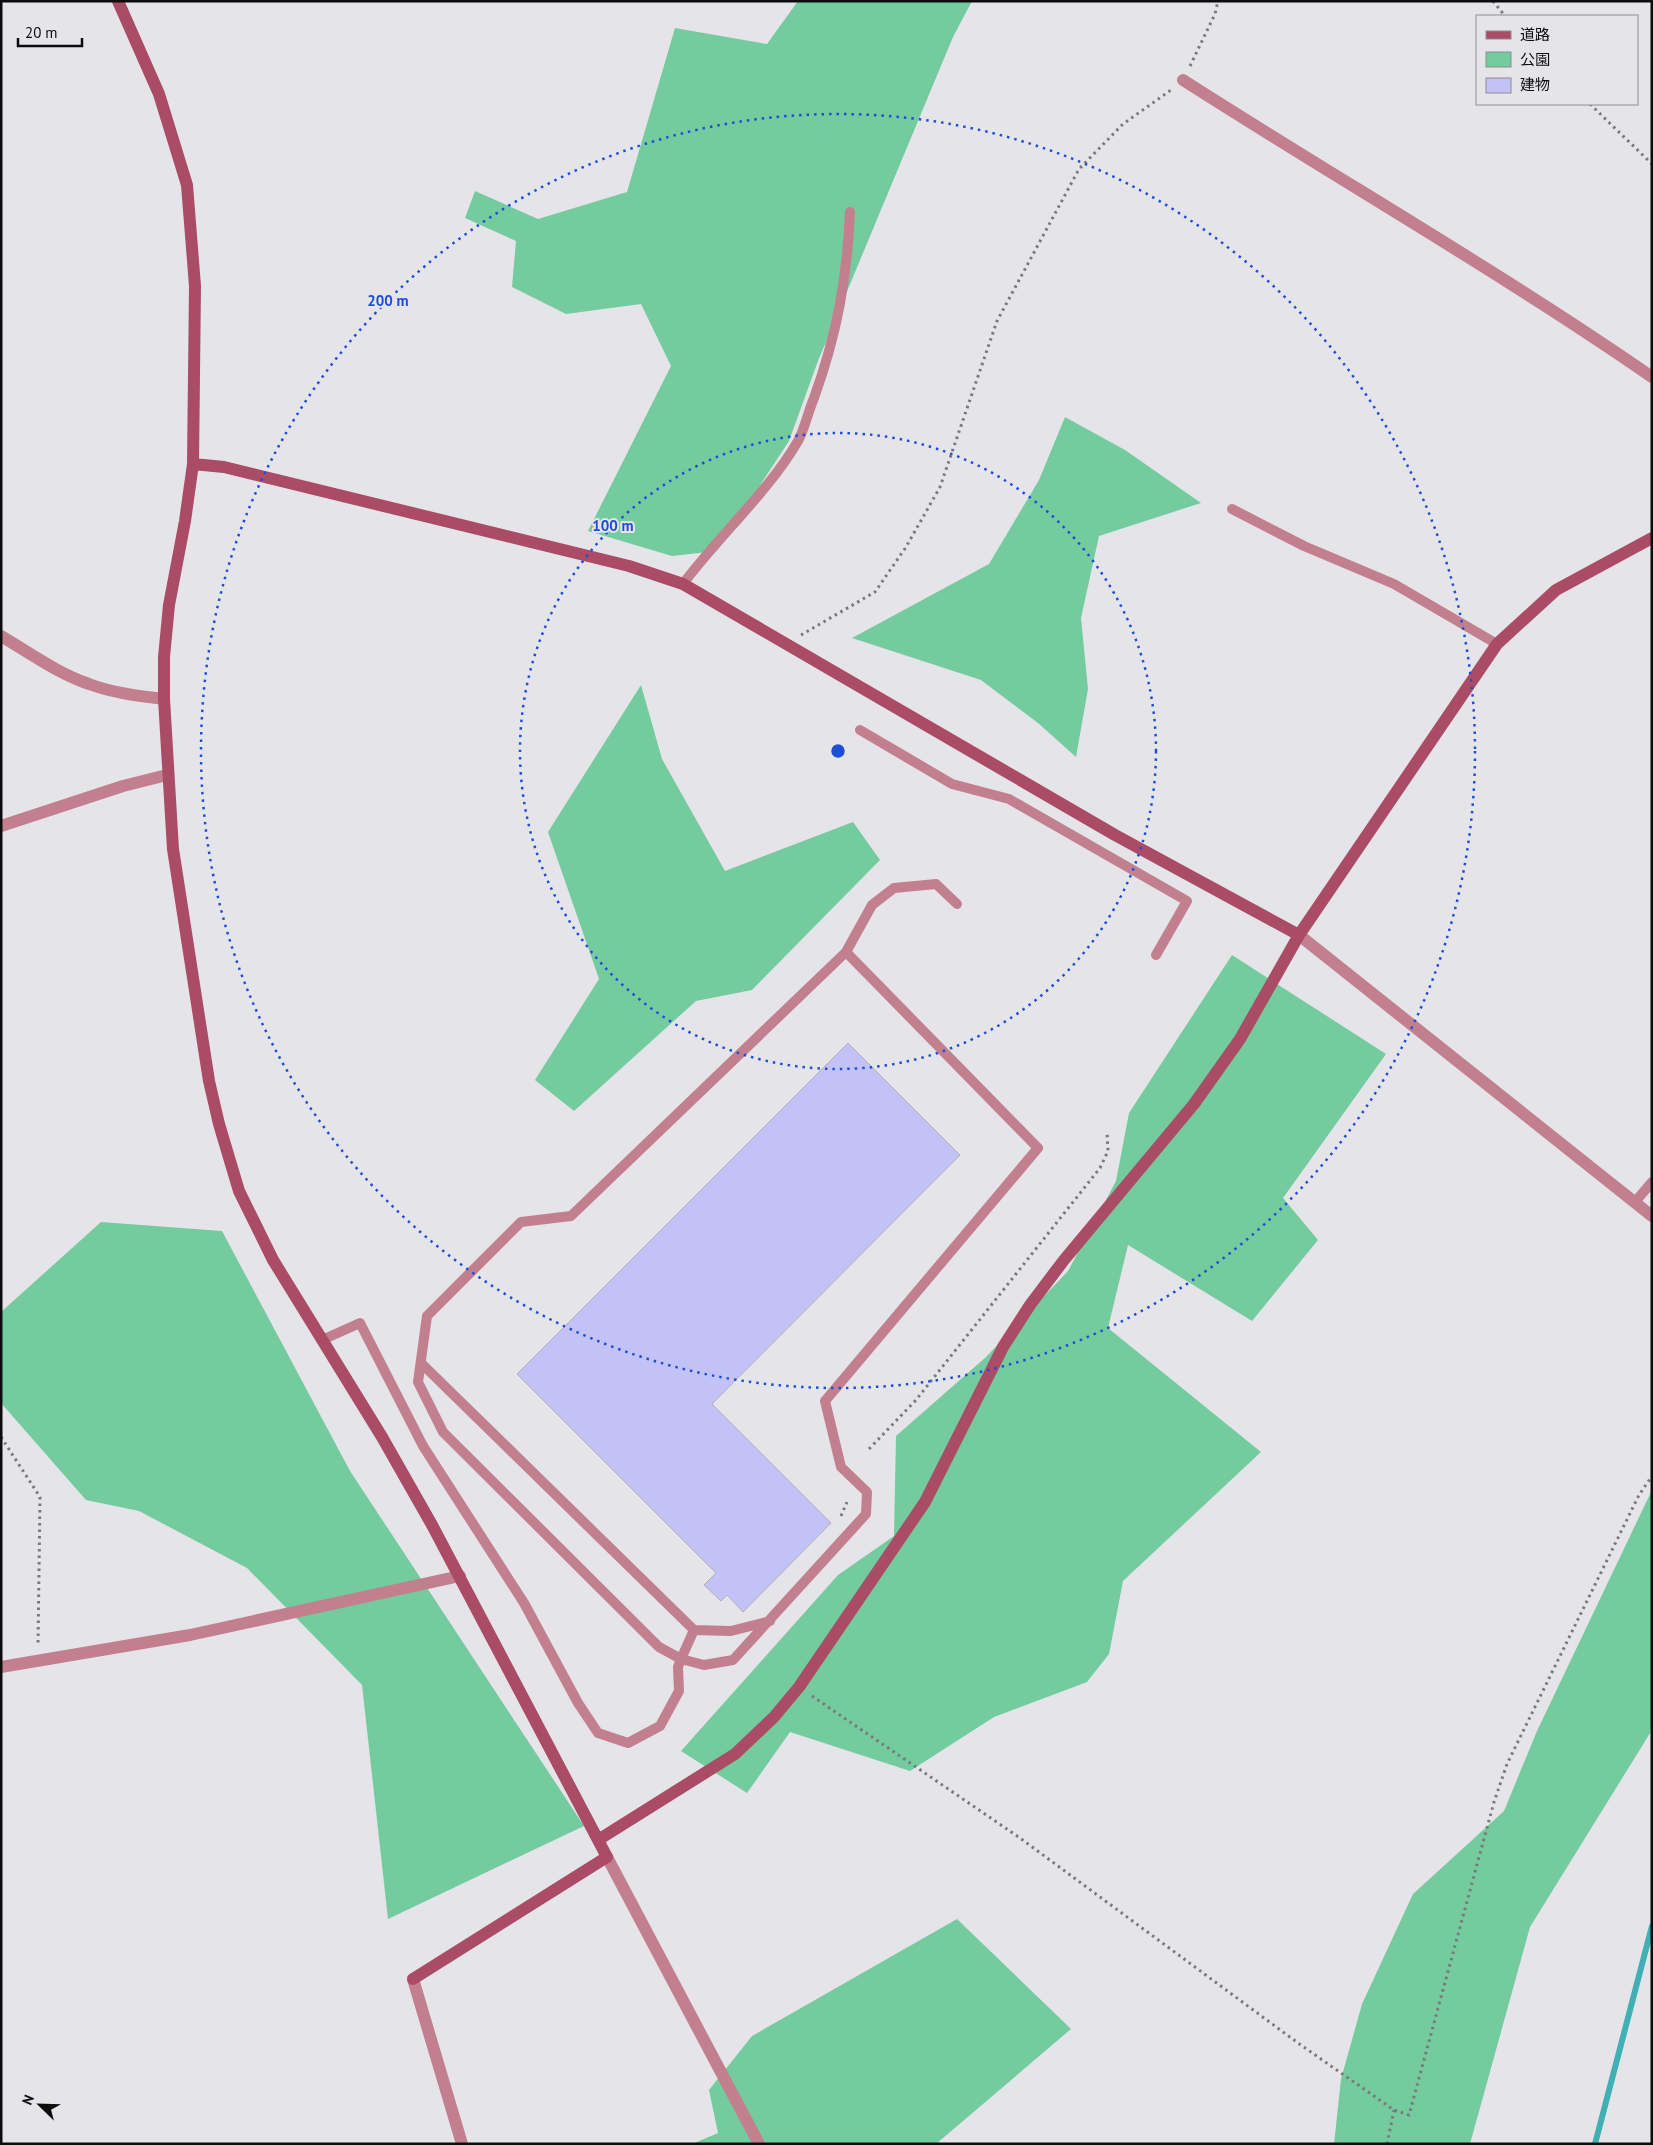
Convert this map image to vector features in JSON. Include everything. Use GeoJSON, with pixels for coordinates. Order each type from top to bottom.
{"type":"FeatureCollection","features":[{"type":"Feature","properties":{"kind":"street"},"geometry":{"type":"LineString","coordinates":[[118,1],[159,94],[187,185],[195,286],[193,464],[185,521],[169,606],[164,657],[167,775],[173,849],[209,1081],[219,1124],[239,1191],[273,1260],[382,1437],[460,1576],[759,2144]]}},
{"type":"Feature","properties":{"kind":"street"},"geometry":{"type":"LineString","coordinates":[[1183,80],[1321,168],[1569,320],[1652,377]]}},
{"type":"Feature","properties":{"kind":"street"},"geometry":{"type":"LineString","coordinates":[[193,464],[224,467],[602,559],[683,584],[1107,830],[1300,935],[1652,1216]]}},
{"type":"Feature","properties":{"kind":"street"},"geometry":{"type":"LineString","coordinates":[[598,1840],[735,1754],[774,1718],[800,1687],[926,1502],[1003,1347],[1030,1305],[1064,1260],[1194,1104],[1240,1040],[1300,935],[1497,644],[1556,590],[1652,538]]}},
{"type":"Feature","properties":{"kind":"street"},"geometry":{"type":"LineString","coordinates":[[1,636],[51,667],[89,684],[126,694],[164,699]]}},
{"type":"Feature","properties":{"kind":"street"},"geometry":{"type":"LineString","coordinates":[[1,826],[123,786],[167,775]]}},
{"type":"Feature","properties":{"kind":"street"},"geometry":{"type":"LineString","coordinates":[[1,1668],[190,1635],[460,1576]]}},
{"type":"Feature","properties":{"kind":"street"},"geometry":{"type":"LineString","coordinates":[[462,2144],[414,1979],[607,1857]]}},
{"type":"Feature","properties":{"kind":"lane"},"geometry":{"type":"LineString","coordinates":[[683,584],[774,473],[798,440],[825,366],[842,300],[848,262],[850,212]]}},
{"type":"Feature","properties":{"kind":"lane"},"geometry":{"type":"LineString","coordinates":[[1232,509],[1304,546],[1394,584],[1497,644]]}},
{"type":"Feature","properties":{"kind":"lane"},"geometry":{"type":"LineString","coordinates":[[860,730],[952,784],[1009,800],[1187,901],[1156,955]]}},
{"type":"Feature","properties":{"kind":"lane"},"geometry":{"type":"LineString","coordinates":[[846,952],[1038,1148],[825,1401],[841,1467],[867,1492],[866,1514],[733,1660],[704,1665],[681,1659],[659,1647],[443,1432],[418,1382],[428,1316],[521,1222],[571,1216],[846,952],[872,905],[894,888],[936,884],[957,904]]}},
{"type":"Feature","properties":{"kind":"lane"},"geometry":{"type":"LineString","coordinates":[[1635,1202],[1652,1182]]}},
{"type":"Feature","properties":{"kind":"lane"},"geometry":{"type":"LineString","coordinates":[[322,1340],[360,1323],[423,1446],[524,1603],[578,1703],[598,1733],[628,1742],[660,1726],[679,1691],[678,1667],[694,1630]]}},
{"type":"Feature","properties":{"kind":"lane"},"geometry":{"type":"LineString","coordinates":[[421,1363],[694,1630],[730,1631],[770,1621]]}},
{"type":"Feature","properties":{"kind":"path"},"geometry":{"type":"LineString","coordinates":[[786,644],[875,592],[906,547],[940,488],[997,321],[1079,169],[1123,124],[1183,80],[1215,14],[1218,1]]}},
{"type":"Feature","properties":{"kind":"path"},"geometry":{"type":"LineString","coordinates":[[1493,1],[1504,15]]}},
{"type":"Feature","properties":{"kind":"path"},"geometry":{"type":"LineString","coordinates":[[1591,105],[1652,164]]}},
{"type":"Feature","properties":{"kind":"path"},"geometry":{"type":"LineString","coordinates":[[869,1450],[916,1400],[1100,1168],[1108,1151],[1107,1132]]}},
{"type":"Feature","properties":{"kind":"path"},"geometry":{"type":"LineString","coordinates":[[1,1437],[40,1497],[38,1661]]}},
{"type":"Feature","properties":{"kind":"path"},"geometry":{"type":"LineString","coordinates":[[800,1687],[1020,1838],[1394,2110],[1409,2114],[1494,1802],[1507,1764],[1640,1494],[1652,1476]]}},
{"type":"Feature","properties":{"kind":"path"},"geometry":{"type":"LineString","coordinates":[[839,1523],[847,1502]]}},
{"type":"Feature","properties":{"kind":"path"},"geometry":{"type":"LineString","coordinates":[[1387,2144],[1394,2110]]}},
{"type":"Feature","properties":{"kind":"green space"},"geometry":{"type":"Polygon","coordinates":[[[798,1],[972,1],[953,37],[818,361],[789,441],[717,551],[672,556],[588,531],[671,366],[641,304],[566,314],[512,287],[516,241],[465,218],[475,191],[538,219],[627,192],[675,28],[767,44],[798,1]]]}},
{"type":"Feature","properties":{"kind":"green space"},"geometry":{"type":"Polygon","coordinates":[[[1065,417],[1125,450],[1201,503],[1099,536],[1081,618],[1088,689],[1076,757],[1038,723],[981,680],[852,638],[989,564],[1039,480],[1065,417]]]}},
{"type":"Feature","properties":{"kind":"green space"},"geometry":{"type":"Polygon","coordinates":[[[641,685],[662,759],[725,871],[853,822],[880,860],[752,990],[696,1001],[574,1111],[535,1080],[599,979],[548,832],[641,685]]]}},
{"type":"Feature","properties":{"kind":"green space"},"geometry":{"type":"Polygon","coordinates":[[[1232,955],[1386,1054],[1283,1198],[1318,1240],[1252,1321],[1128,1245],[1108,1328],[1261,1452],[1123,1581],[1109,1654],[1087,1682],[994,1717],[910,1771],[790,1732],[747,1793],[681,1751],[838,1575],[894,1536],[896,1436],[986,1357],[1068,1271],[1116,1181],[1129,1113],[1232,955]]]}},
{"type":"Feature","properties":{"kind":"green space"},"geometry":{"type":"Polygon","coordinates":[[[101,1222],[222,1231],[350,1471],[584,1826],[388,1919],[362,1685],[247,1568],[139,1511],[86,1500],[1,1403],[1,1312],[101,1222]]]}},
{"type":"Feature","properties":{"kind":"green space"},"geometry":{"type":"Polygon","coordinates":[[[1652,1490],[1652,1730],[1530,1927],[1470,2144],[1334,2144],[1341,2079],[1362,2004],[1413,1894],[1504,1811],[1537,1731],[1652,1490]]]}},
{"type":"Feature","properties":{"kind":"green space"},"geometry":{"type":"Polygon","coordinates":[[[957,1919],[1071,2029],[936,2144],[692,2144],[718,2133],[709,2090],[752,2036],[957,1919]]]}},
{"type":"Feature","properties":{"kind":"building"},"geometry":{"type":"Polygon","coordinates":[[[848,1043],[960,1155],[712,1404],[831,1523],[743,1612],[727,1595],[721,1601],[704,1585],[716,1573],[517,1374],[848,1043]]]}},
{"type":"Feature","properties":{"kind":"waterway"},"geometry":{"type":"LineString","coordinates":[[1595,2144],[1652,1926]]}}]}
